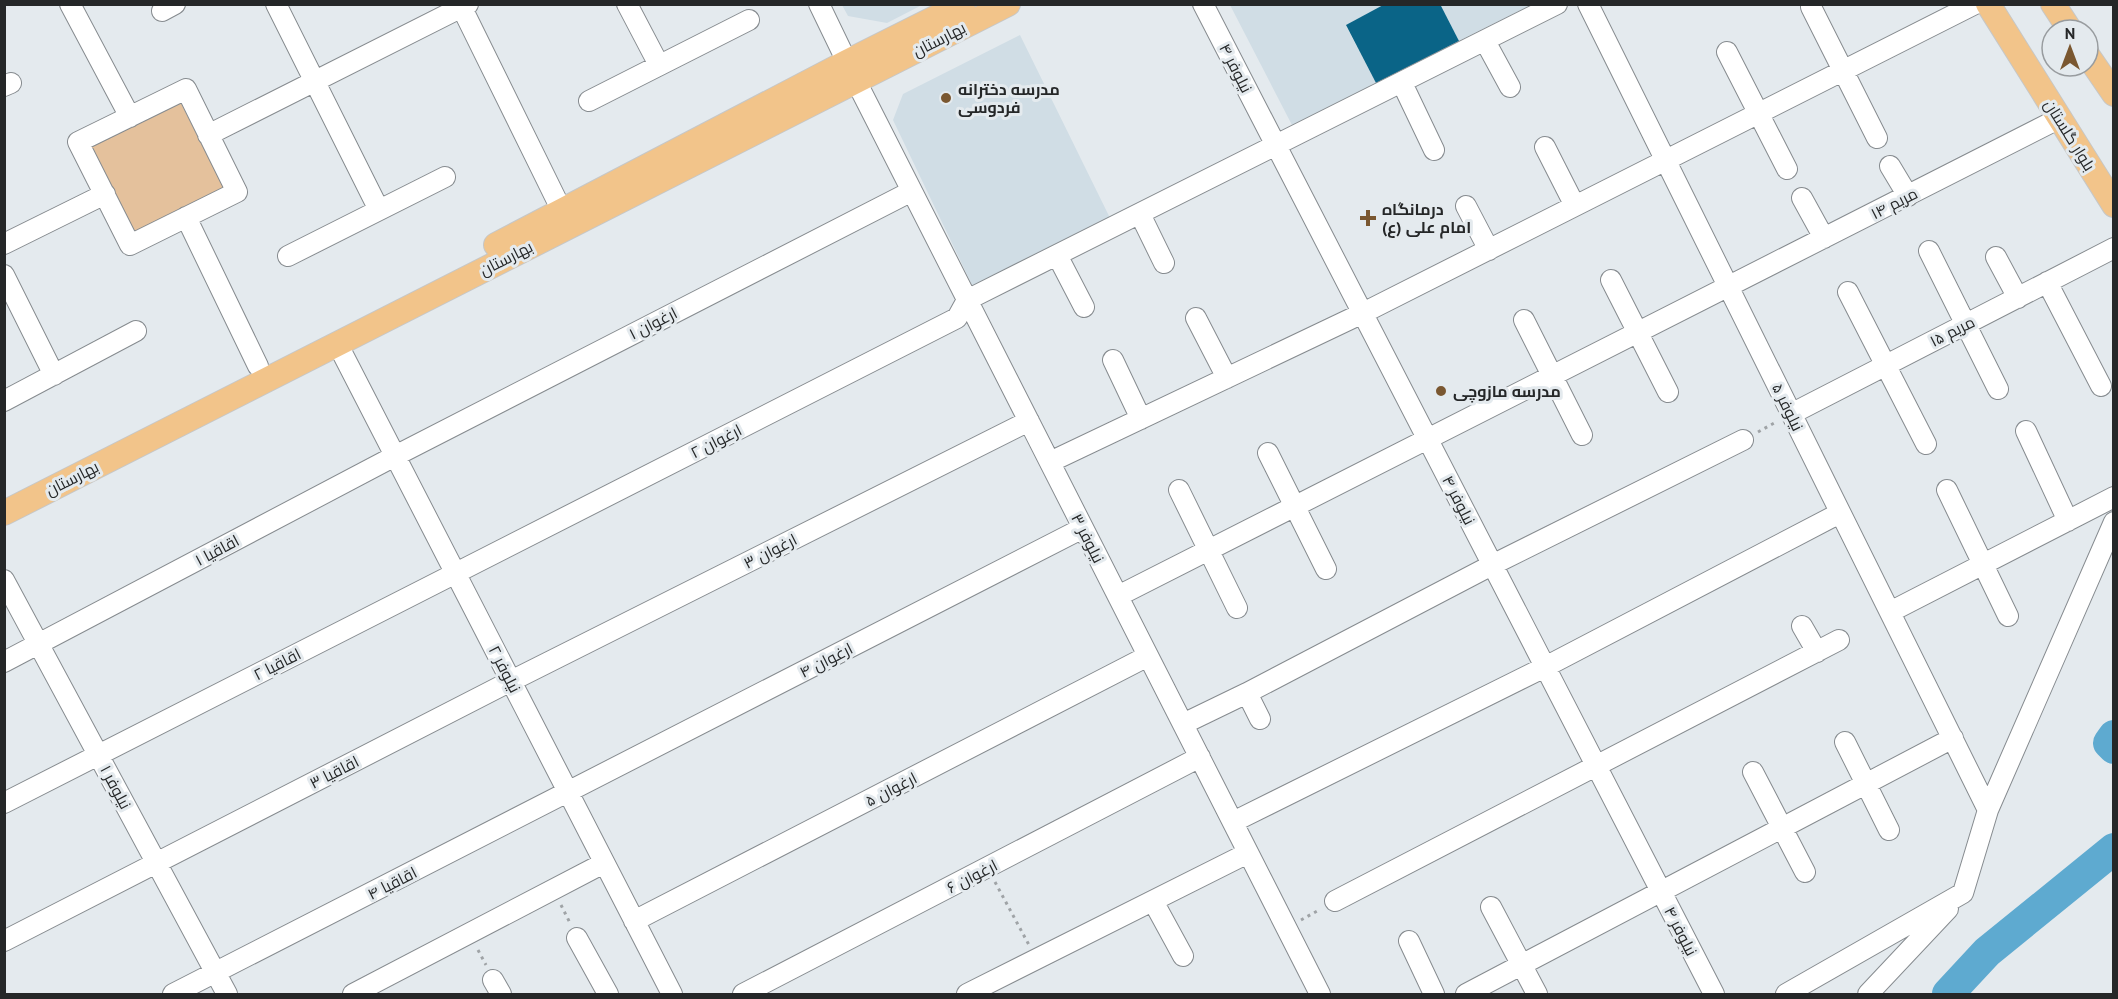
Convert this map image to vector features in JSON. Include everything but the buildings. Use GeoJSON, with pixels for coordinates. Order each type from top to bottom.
{"type":"FeatureCollection","features":[{"type":"Feature","properties":{"kind":"main road","name":"بهارستان"},"geometry":{"type":"LineString","coordinates":[[4,513],[337,343],[851,71],[963,4]]}},
{"type":"Feature","properties":{"kind":"main road","name":"بهارستان"},"geometry":{"type":"LineString","coordinates":[[4,495],[562,211],[851,71],[1008,4]]}},
{"type":"Feature","properties":{"kind":"main road","name":"بلوار گلستان"},"geometry":{"type":"LineString","coordinates":[[1988,4],[2114,205]]}},
{"type":"Feature","properties":{"kind":"main road"},"geometry":{"type":"LineString","coordinates":[[2054,4],[2063,18]]}},
{"type":"Feature","properties":{"kind":"main road"},"geometry":{"type":"LineString","coordinates":[[2100,74],[2114,94]]}},
{"type":"Feature","properties":{"kind":"street"},"geometry":{"type":"LineString","coordinates":[[70,4],[130,117]]}},
{"type":"Feature","properties":{"kind":"street"},"geometry":{"type":"LineString","coordinates":[[276,4],[379,210]]}},
{"type":"Feature","properties":{"kind":"street"},"geometry":{"type":"LineString","coordinates":[[627,4],[659,65]]}},
{"type":"Feature","properties":{"kind":"street","name":"نیلوفر ۳"},"geometry":{"type":"LineString","coordinates":[[819,4],[1320,994]]}},
{"type":"Feature","properties":{"kind":"street","name":"نیلوفر ۴"},"geometry":{"type":"LineString","coordinates":[[1203,4],[1714,994]]}},
{"type":"Feature","properties":{"kind":"street"},"geometry":{"type":"LineString","coordinates":[[967,300],[1557,4]]}},
{"type":"Feature","properties":{"kind":"street","name":"نیلوفر ۵"},"geometry":{"type":"LineString","coordinates":[[1588,4],[1988,810]]}},
{"type":"Feature","properties":{"kind":"street"},"geometry":{"type":"LineString","coordinates":[[1050,462],[1363,313],[1975,4]]}},
{"type":"Feature","properties":{"kind":"street"},"geometry":{"type":"LineString","coordinates":[[208,135],[463,6],[562,211]]}},
{"type":"Feature","properties":{"kind":"street"},"geometry":{"type":"LineString","coordinates":[[1811,7],[1877,138]]}},
{"type":"Feature","properties":{"kind":"street"},"geometry":{"type":"LineString","coordinates":[[590,101],[749,20]]}},
{"type":"Feature","properties":{"kind":"street"},"geometry":{"type":"LineString","coordinates":[[1485,41],[1510,87]]}},
{"type":"Feature","properties":{"kind":"street"},"geometry":{"type":"LineString","coordinates":[[1727,52],[1787,169]]}},
{"type":"Feature","properties":{"kind":"street"},"geometry":{"type":"LineString","coordinates":[[1402,83],[1434,150]]}},
{"type":"Feature","properties":{"kind":"street"},"geometry":{"type":"LineString","coordinates":[[186,89],[208,135],[237,192],[130,245],[78,142],[186,89]]}},
{"type":"Feature","properties":{"kind":"street","name":"مریم ۱۴"},"geometry":{"type":"LineString","coordinates":[[1118,596],[2060,118]]}},
{"type":"Feature","properties":{"kind":"street"},"geometry":{"type":"LineString","coordinates":[[1545,147],[1575,206]]}},
{"type":"Feature","properties":{"kind":"street"},"geometry":{"type":"LineString","coordinates":[[1890,166],[1908,196]]}},
{"type":"Feature","properties":{"kind":"street"},"geometry":{"type":"LineString","coordinates":[[288,256],[445,177]]}},
{"type":"Feature","properties":{"kind":"street","name":"ارغوان ۱"},"geometry":{"type":"LineString","coordinates":[[395,456],[912,191]]}},
{"type":"Feature","properties":{"kind":"street"},"geometry":{"type":"LineString","coordinates":[[4,244],[105,194]]}},
{"type":"Feature","properties":{"kind":"street"},"geometry":{"type":"LineString","coordinates":[[1802,198],[1824,238]]}},
{"type":"Feature","properties":{"kind":"street"},"geometry":{"type":"LineString","coordinates":[[1466,206],[1489,250]]}},
{"type":"Feature","properties":{"kind":"street"},"geometry":{"type":"LineString","coordinates":[[1140,214],[1164,263]]}},
{"type":"Feature","properties":{"kind":"street"},"geometry":{"type":"LineString","coordinates":[[186,217],[258,366]]}},
{"type":"Feature","properties":{"kind":"street","name":"مریم ۱۵"},"geometry":{"type":"LineString","coordinates":[[1791,414],[2114,248]]}},
{"type":"Feature","properties":{"kind":"street"},"geometry":{"type":"LineString","coordinates":[[1929,251],[1998,389]]}},
{"type":"Feature","properties":{"kind":"street"},"geometry":{"type":"LineString","coordinates":[[1057,255],[1084,307]]}},
{"type":"Feature","properties":{"kind":"street"},"geometry":{"type":"LineString","coordinates":[[1996,257],[2018,298]]}},
{"type":"Feature","properties":{"kind":"street"},"geometry":{"type":"LineString","coordinates":[[4,275],[54,375]]}},
{"type":"Feature","properties":{"kind":"street"},"geometry":{"type":"LineString","coordinates":[[1611,280],[1668,392]]}},
{"type":"Feature","properties":{"kind":"street"},"geometry":{"type":"LineString","coordinates":[[2047,282],[2102,386]]}},
{"type":"Feature","properties":{"kind":"street"},"geometry":{"type":"LineString","coordinates":[[1848,292],[1926,444]]}},
{"type":"Feature","properties":{"kind":"street","name":"ارغوان ۲"},"geometry":{"type":"LineString","coordinates":[[456,574],[957,318],[967,300]]}},
{"type":"Feature","properties":{"kind":"street"},"geometry":{"type":"LineString","coordinates":[[1196,318],[1227,378]]}},
{"type":"Feature","properties":{"kind":"street"},"geometry":{"type":"LineString","coordinates":[[1524,320],[1582,435]]}},
{"type":"Feature","properties":{"kind":"street"},"geometry":{"type":"LineString","coordinates":[[4,401],[136,331]]}},
{"type":"Feature","properties":{"kind":"street","name":"نیلوفر ۲"},"geometry":{"type":"LineString","coordinates":[[337,343],[672,994]]}},
{"type":"Feature","properties":{"kind":"street"},"geometry":{"type":"LineString","coordinates":[[1113,360],[1141,419]]}},
{"type":"Feature","properties":{"kind":"street","name":"ارغوان ۳"},"geometry":{"type":"LineString","coordinates":[[511,681],[1029,421]]}},
{"type":"Feature","properties":{"kind":"street"},"geometry":{"type":"LineString","coordinates":[[2026,431],[2068,521]]}},
{"type":"Feature","properties":{"kind":"street"},"geometry":{"type":"LineString","coordinates":[[1182,724],[1247,693],[1492,565],[1743,440]]}},
{"type":"Feature","properties":{"kind":"street"},"geometry":{"type":"LineString","coordinates":[[1268,453],[1326,570]]}},
{"type":"Feature","properties":{"kind":"street","name":"اقاقیا ۱"},"geometry":{"type":"LineString","coordinates":[[4,662],[395,456]]}},
{"type":"Feature","properties":{"kind":"street"},"geometry":{"type":"LineString","coordinates":[[1179,490],[1237,608]]}},
{"type":"Feature","properties":{"kind":"street"},"geometry":{"type":"LineString","coordinates":[[1947,490],[2008,616]]}},
{"type":"Feature","properties":{"kind":"street"},"geometry":{"type":"LineString","coordinates":[[1890,612],[2114,497]]}},
{"type":"Feature","properties":{"kind":"street"},"geometry":{"type":"LineString","coordinates":[[1233,822],[1545,667],[1840,513]]}},
{"type":"Feature","properties":{"kind":"street"},"geometry":{"type":"LineString","coordinates":[[1868,994],[1963,893],[1988,810],[2114,522]]}},
{"type":"Feature","properties":{"kind":"street","name":"ارغوان ۴"},"geometry":{"type":"LineString","coordinates":[[568,793],[1083,528]]}},
{"type":"Feature","properties":{"kind":"street","name":"اقاقیا ۲"},"geometry":{"type":"LineString","coordinates":[[4,803],[456,574]]}},
{"type":"Feature","properties":{"kind":"street","name":"نیلوفر ۱"},"geometry":{"type":"LineString","coordinates":[[4,580],[227,994]]}},
{"type":"Feature","properties":{"kind":"street"},"geometry":{"type":"LineString","coordinates":[[1802,626],[1816,652]]}},
{"type":"Feature","properties":{"kind":"street"},"geometry":{"type":"LineString","coordinates":[[1335,902],[1839,640]]}},
{"type":"Feature","properties":{"kind":"street","name":"ارغوان ۵"},"geometry":{"type":"LineString","coordinates":[[634,921],[1148,656]]}},
{"type":"Feature","properties":{"kind":"street","name":"اقاقیا ۳"},"geometry":{"type":"LineString","coordinates":[[4,941],[511,681]]}},
{"type":"Feature","properties":{"kind":"street"},"geometry":{"type":"LineString","coordinates":[[1247,693],[1260,719]]}},
{"type":"Feature","properties":{"kind":"street"},"geometry":{"type":"LineString","coordinates":[[1466,994],[1953,738]]}},
{"type":"Feature","properties":{"kind":"street"},"geometry":{"type":"LineString","coordinates":[[1845,742],[1889,830]]}},
{"type":"Feature","properties":{"kind":"street","name":"ارغوان ۶"},"geometry":{"type":"LineString","coordinates":[[744,994],[1200,757]]}},
{"type":"Feature","properties":{"kind":"street"},"geometry":{"type":"LineString","coordinates":[[1753,772],[1804,872]]}},
{"type":"Feature","properties":{"kind":"street","name":"اقاقیا ۴"},"geometry":{"type":"LineString","coordinates":[[173,994],[568,793]]}},
{"type":"Feature","properties":{"kind":"street"},"geometry":{"type":"LineString","coordinates":[[967,994],[992,989],[1036,960],[1248,853]]}},
{"type":"Feature","properties":{"kind":"street"},"geometry":{"type":"LineString","coordinates":[[353,994],[604,863]]}},
{"type":"Feature","properties":{"kind":"street"},"geometry":{"type":"LineString","coordinates":[[1786,994],[1963,893]]}},
{"type":"Feature","properties":{"kind":"street"},"geometry":{"type":"LineString","coordinates":[[1153,901],[1183,956]]}},
{"type":"Feature","properties":{"kind":"street"},"geometry":{"type":"LineString","coordinates":[[1491,907],[1537,994]]}},
{"type":"Feature","properties":{"kind":"street"},"geometry":{"type":"LineString","coordinates":[[578,938],[608,994]]}},
{"type":"Feature","properties":{"kind":"street"},"geometry":{"type":"LineString","coordinates":[[1408,940],[1434,994]]}},
{"type":"Feature","properties":{"kind":"path"},"geometry":{"type":"LineString","coordinates":[[1743,440],[1791,414]]}},
{"type":"Feature","properties":{"kind":"path"},"geometry":{"type":"LineString","coordinates":[[987,868],[1036,960]]}},
{"type":"Feature","properties":{"kind":"path"},"geometry":{"type":"LineString","coordinates":[[554,890],[578,938]]}},
{"type":"Feature","properties":{"kind":"path"},"geometry":{"type":"LineString","coordinates":[[1286,928],[1335,902]]}},
{"type":"Feature","properties":{"kind":"path"},"geometry":{"type":"LineString","coordinates":[[470,933],[497,987]]}},
{"type":"Feature","properties":{"kind":"shaded area"},"geometry":{"type":"Polygon","coordinates":[[[842,5],[922,5],[887,23],[848,16],[842,5]]]}},
{"type":"Feature","properties":{"kind":"shaded area"},"geometry":{"type":"Polygon","coordinates":[[[1230,5],[1385,5],[1346,26],[1376,83],[1293,127],[1230,5]]]}},
{"type":"Feature","properties":{"kind":"shaded area"},"geometry":{"type":"Polygon","coordinates":[[[1440,5],[1531,5],[1459,41],[1440,5]]]}},
{"type":"Feature","properties":{"kind":"shaded area"},"geometry":{"type":"Polygon","coordinates":[[[1020,35],[1110,218],[973,287],[893,120],[903,94],[1020,35]]]}},
{"type":"Feature","properties":{"kind":"shaded area"},"geometry":{"type":"Polygon","coordinates":[[[180,101],[225,190],[134,236],[89,147],[180,101]]]}},
{"type":"Feature","properties":{"kind":"waterway"},"geometry":{"type":"LineString","coordinates":[[2114,736],[2109,743],[2114,748]]}},
{"type":"Feature","properties":{"kind":"waterway"},"geometry":{"type":"LineString","coordinates":[[1948,994],[1987,952],[2114,849]]}},
{"type":"Feature","properties":{"kind":"place","name":"مدرسه دخترانه فردوسی"},"geometry":{"type":"Point","coordinates":[946,98]}},
{"type":"Feature","properties":{"kind":"place","name":"درمانگاه امام علی (ع)"},"geometry":{"type":"Point","coordinates":[1368,218]}},
{"type":"Feature","properties":{"kind":"place","name":"مدرسه مازوچی"},"geometry":{"type":"Point","coordinates":[1441,391]}}]}
